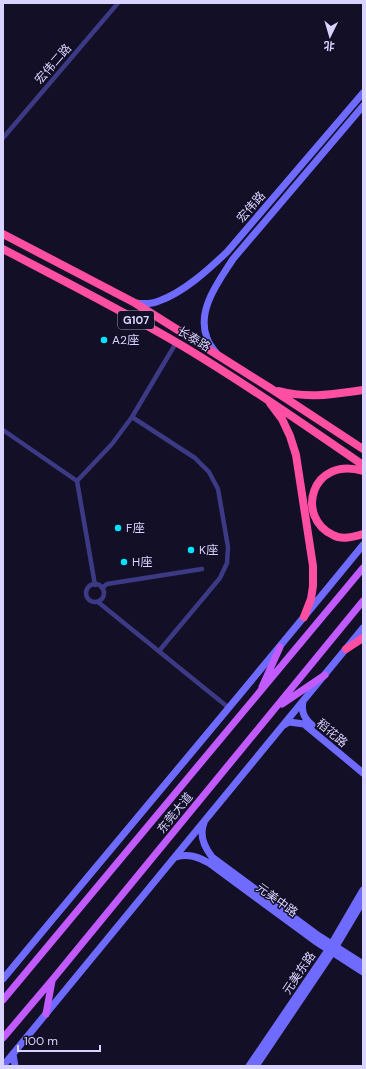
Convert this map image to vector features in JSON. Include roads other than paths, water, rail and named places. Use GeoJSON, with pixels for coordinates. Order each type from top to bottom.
{"type":"FeatureCollection","features":[{"type":"Feature","properties":{"kind":"highway","name":"长泰路"},"geometry":{"type":"LineString","coordinates":[[3,234],[135,304],[270,388],[363,449]]}},
{"type":"Feature","properties":{"kind":"highway","name":"长泰路"},"geometry":{"type":"LineString","coordinates":[[3,249],[124,313],[176,343],[266,397],[363,465]]}},
{"type":"Feature","properties":{"kind":"highway"},"geometry":{"type":"LineString","coordinates":[[270,388],[288,393],[323,396],[363,390]]}},
{"type":"Feature","properties":{"kind":"highway"},"geometry":{"type":"LineString","coordinates":[[266,397],[282,419],[290,436],[296,455],[314,566],[311,599],[304,617]]}},
{"type":"Feature","properties":{"kind":"highway"},"geometry":{"type":"LineString","coordinates":[[363,471],[353,468],[339,469],[328,473],[317,483],[313,494],[313,502],[317,520],[323,528],[333,536],[348,538],[363,534]]}},
{"type":"Feature","properties":{"kind":"highway"},"geometry":{"type":"LineString","coordinates":[[346,649],[363,638]]}},
{"type":"Feature","properties":{"kind":"main road","name":"东莞大道"},"geometry":{"type":"LineString","coordinates":[[3,1000],[258,696],[363,568]]}},
{"type":"Feature","properties":{"kind":"main road","name":"东莞大道"},"geometry":{"type":"LineString","coordinates":[[3,1038],[363,601]]}},
{"type":"Feature","properties":{"kind":"main road"},"geometry":{"type":"LineString","coordinates":[[258,696],[280,647]]}},
{"type":"Feature","properties":{"kind":"main road"},"geometry":{"type":"LineString","coordinates":[[275,709],[325,675]]}},
{"type":"Feature","properties":{"kind":"main road"},"geometry":{"type":"LineString","coordinates":[[46,1014],[53,979]]}},
{"type":"Feature","properties":{"kind":"street","name":"宏伟二路"},"geometry":{"type":"LineString","coordinates":[[3,138],[118,3]]}},
{"type":"Feature","properties":{"kind":"street","name":"宏伟路"},"geometry":{"type":"LineString","coordinates":[[135,304],[146,304],[159,301],[174,294],[207,271],[217,262],[363,93]]}},
{"type":"Feature","properties":{"kind":"street","name":"宏伟路"},"geometry":{"type":"LineString","coordinates":[[218,355],[206,337],[204,323],[205,312],[209,299],[217,283],[246,243],[363,106]]}},
{"type":"Feature","properties":{"kind":"street"},"geometry":{"type":"LineString","coordinates":[[77,481],[112,444],[132,417],[176,343]]}},
{"type":"Feature","properties":{"kind":"street"},"geometry":{"type":"LineString","coordinates":[[132,417],[195,458],[209,472],[218,489],[228,547],[227,563],[220,578],[160,652]]}},
{"type":"Feature","properties":{"kind":"street"},"geometry":{"type":"LineString","coordinates":[[3,430],[77,481],[95,585]]}},
{"type":"Feature","properties":{"kind":"street"},"geometry":{"type":"LineString","coordinates":[[3,979],[280,647],[363,545]]}},
{"type":"Feature","properties":{"kind":"street"},"geometry":{"type":"LineString","coordinates":[[102,588],[107,584],[202,569]]}},
{"type":"Feature","properties":{"kind":"street"},"geometry":{"type":"LineString","coordinates":[[95,585],[102,588]]}},
{"type":"Feature","properties":{"kind":"street"},"geometry":{"type":"LineString","coordinates":[[95,585],[88,589],[87,596],[90,601],[98,602],[229,708]]}},
{"type":"Feature","properties":{"kind":"street"},"geometry":{"type":"LineString","coordinates":[[98,602],[103,596],[102,588]]}},
{"type":"Feature","properties":{"kind":"street"},"geometry":{"type":"LineString","coordinates":[[3,1066],[363,628]]}},
{"type":"Feature","properties":{"kind":"street","name":"稻花路"},"geometry":{"type":"LineString","coordinates":[[304,701],[303,713],[306,720],[363,768]]}},
{"type":"Feature","properties":{"kind":"street","name":"稻花路"},"geometry":{"type":"LineString","coordinates":[[283,725],[289,722],[304,724],[312,729],[363,773]]}},
{"type":"Feature","properties":{"kind":"street","name":"元美中路"},"geometry":{"type":"LineString","coordinates":[[205,822],[203,826],[203,839],[207,850],[212,857],[363,972]]}},
{"type":"Feature","properties":{"kind":"street","name":"元美中路"},"geometry":{"type":"LineString","coordinates":[[175,858],[186,855],[194,856],[209,863],[332,948],[363,964]]}},
{"type":"Feature","properties":{"kind":"street","name":"元美东路"},"geometry":{"type":"LineString","coordinates":[[256,1066],[332,948],[363,890]]}},
{"type":"Feature","properties":{"kind":"street","name":"元美东路"},"geometry":{"type":"LineString","coordinates":[[249,1066],[363,902]]}},
{"type":"Feature","properties":{"kind":"street"},"geometry":{"type":"LineString","coordinates":[[13,1054],[15,1066]]}},
{"type":"Feature","properties":{"kind":"place","name":"A2座"},"geometry":{"type":"Point","coordinates":[104,340]}},
{"type":"Feature","properties":{"kind":"place","name":"F座"},"geometry":{"type":"Point","coordinates":[118,528]}},
{"type":"Feature","properties":{"kind":"place","name":"K座"},"geometry":{"type":"Point","coordinates":[191,550]}},
{"type":"Feature","properties":{"kind":"place","name":"H座"},"geometry":{"type":"Point","coordinates":[124,562]}}]}
